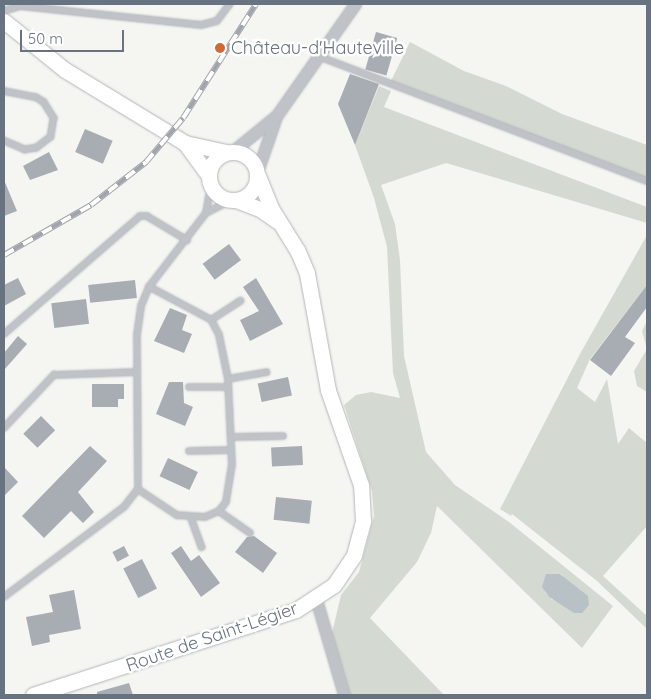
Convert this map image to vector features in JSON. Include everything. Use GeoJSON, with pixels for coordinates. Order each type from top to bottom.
{"type":"FeatureCollection","features":[{"type":"Feature","properties":{"kind":"main road"},"geometry":{"type":"LineString","coordinates":[[4,21],[65,70],[185,143],[249,157],[257,174],[252,191],[234,200],[219,195],[185,143]]}},
{"type":"Feature","properties":{"kind":"main road"},"geometry":{"type":"LineString","coordinates":[[210,181],[212,162],[230,152]]}},
{"type":"Feature","properties":{"kind":"main road","name":"Route de Saint-Légier"},"geometry":{"type":"LineString","coordinates":[[33,695],[270,620],[316,599],[334,585],[354,555],[361,534],[363,498],[358,472],[328,390],[307,273],[280,224],[257,174]]}},
{"type":"Feature","properties":{"kind":"main road","name":"Route de Saint-Légier"},"geometry":{"type":"LineString","coordinates":[[234,200],[260,209],[280,224]]}},
{"type":"Feature","properties":{"kind":"street"},"geometry":{"type":"LineString","coordinates":[[257,174],[277,115],[355,4]]}},
{"type":"Feature","properties":{"kind":"street"},"geometry":{"type":"LineString","coordinates":[[230,152],[277,115]]}},
{"type":"Feature","properties":{"kind":"street"},"geometry":{"type":"LineString","coordinates":[[316,599],[344,695]]}},
{"type":"Feature","properties":{"kind":"lane"},"geometry":{"type":"LineString","coordinates":[[4,11],[20,6],[200,25],[217,21],[230,4]]}},
{"type":"Feature","properties":{"kind":"lane"},"geometry":{"type":"LineString","coordinates":[[318,56],[647,181]]}},
{"type":"Feature","properties":{"kind":"lane"},"geometry":{"type":"LineString","coordinates":[[4,91],[36,97],[44,102],[54,118],[51,137],[37,148],[25,150],[4,141]]}},
{"type":"Feature","properties":{"kind":"lane"},"geometry":{"type":"LineString","coordinates":[[4,597],[124,507],[138,489],[136,335],[141,306],[150,287],[206,213],[210,181]]}},
{"type":"Feature","properties":{"kind":"lane"},"geometry":{"type":"LineString","coordinates":[[206,213],[234,200]]}},
{"type":"Feature","properties":{"kind":"lane"},"geometry":{"type":"LineString","coordinates":[[4,334],[140,216],[147,216],[187,240]]}},
{"type":"Feature","properties":{"kind":"lane"},"geometry":{"type":"LineString","coordinates":[[138,489],[177,515],[205,518],[219,511],[230,489],[233,437],[228,379],[219,334],[211,320],[150,287]]}},
{"type":"Feature","properties":{"kind":"lane"},"geometry":{"type":"LineString","coordinates":[[211,320],[240,301]]}},
{"type":"Feature","properties":{"kind":"lane"},"geometry":{"type":"LineString","coordinates":[[4,428],[54,374],[137,372]]}},
{"type":"Feature","properties":{"kind":"lane"},"geometry":{"type":"LineString","coordinates":[[228,379],[266,372]]}},
{"type":"Feature","properties":{"kind":"lane"},"geometry":{"type":"LineString","coordinates":[[189,387],[228,387]]}},
{"type":"Feature","properties":{"kind":"lane"},"geometry":{"type":"LineString","coordinates":[[233,437],[283,436]]}},
{"type":"Feature","properties":{"kind":"lane"},"geometry":{"type":"LineString","coordinates":[[189,451],[231,450]]}},
{"type":"Feature","properties":{"kind":"lane"},"geometry":{"type":"LineString","coordinates":[[219,511],[250,533]]}},
{"type":"Feature","properties":{"kind":"lane"},"geometry":{"type":"LineString","coordinates":[[191,517],[202,547]]}},
{"type":"Feature","properties":{"kind":"shaded area"},"geometry":{"type":"Polygon","coordinates":[[[410,42],[464,71],[506,86],[562,114],[647,145],[647,181],[390,83],[410,42]]]}},
{"type":"Feature","properties":{"kind":"shaded area"},"geometry":{"type":"Polygon","coordinates":[[[379,86],[391,91],[384,107],[647,207],[647,223],[446,163],[381,185],[395,224],[400,260],[404,356],[426,452],[455,485],[509,522],[613,606],[582,648],[437,506],[431,533],[417,562],[370,618],[444,695],[348,695],[332,633],[341,595],[359,572],[374,516],[372,491],[344,405],[356,395],[371,392],[400,398],[393,373],[387,247],[374,198],[355,145],[379,86]],[[552,574],[545,592],[551,599],[569,608],[565,579],[561,574],[552,574]]]}},
{"type":"Feature","properties":{"kind":"shaded area"},"geometry":{"type":"Polygon","coordinates":[[[647,235],[647,285],[590,359],[577,388],[595,402],[607,379],[618,444],[629,428],[647,443],[647,526],[603,576],[647,616],[647,629],[597,581],[512,514],[511,516],[500,509],[580,354],[647,235]]]}},
{"type":"Feature","properties":{"kind":"shaded area"},"geometry":{"type":"Polygon","coordinates":[[[647,321],[647,349],[642,331],[647,321]]]}},
{"type":"Feature","properties":{"kind":"shaded area"},"geometry":{"type":"Polygon","coordinates":[[[647,349],[647,392],[637,386],[634,371],[647,349]]]}},
{"type":"Feature","properties":{"kind":"shaded area"},"geometry":{"type":"Polygon","coordinates":[[[546,574],[560,574],[588,596],[589,605],[582,613],[574,613],[549,597],[542,587],[546,574]]]}},
{"type":"Feature","properties":{"kind":"building"},"geometry":{"type":"Polygon","coordinates":[[[376,32],[397,38],[386,76],[365,69],[376,32]]]}},
{"type":"Feature","properties":{"kind":"building"},"geometry":{"type":"Polygon","coordinates":[[[350,74],[379,84],[355,145],[338,104],[350,74]]]}},
{"type":"Feature","properties":{"kind":"building"},"geometry":{"type":"Polygon","coordinates":[[[85,129],[113,141],[103,164],[75,152],[85,129]]]}},
{"type":"Feature","properties":{"kind":"building"},"geometry":{"type":"Polygon","coordinates":[[[49,152],[58,170],[30,180],[23,166],[49,152]]]}},
{"type":"Feature","properties":{"kind":"building"},"geometry":{"type":"Polygon","coordinates":[[[4,180],[17,211],[4,216],[4,180]]]}},
{"type":"Feature","properties":{"kind":"building"},"geometry":{"type":"Polygon","coordinates":[[[229,244],[241,260],[215,280],[203,264],[229,244]]]}},
{"type":"Feature","properties":{"kind":"building"},"geometry":{"type":"Polygon","coordinates":[[[18,278],[26,294],[4,306],[4,285],[18,278]]]}},
{"type":"Feature","properties":{"kind":"building"},"geometry":{"type":"Polygon","coordinates":[[[256,278],[283,324],[250,341],[240,320],[259,311],[243,287],[256,278]]]}},
{"type":"Feature","properties":{"kind":"building"},"geometry":{"type":"Polygon","coordinates":[[[135,280],[137,298],[90,303],[88,285],[135,280]]]}},
{"type":"Feature","properties":{"kind":"building"},"geometry":{"type":"Polygon","coordinates":[[[647,285],[647,307],[625,337],[635,343],[611,376],[590,360],[647,285]]]}},
{"type":"Feature","properties":{"kind":"building"},"geometry":{"type":"Polygon","coordinates":[[[86,299],[89,324],[54,328],[51,303],[86,299]]]}},
{"type":"Feature","properties":{"kind":"building"},"geometry":{"type":"Polygon","coordinates":[[[170,308],[187,315],[182,330],[192,334],[184,353],[154,341],[170,308]]]}},
{"type":"Feature","properties":{"kind":"building"},"geometry":{"type":"Polygon","coordinates":[[[18,336],[27,344],[4,370],[4,353],[18,336]]]}},
{"type":"Feature","properties":{"kind":"building"},"geometry":{"type":"Polygon","coordinates":[[[288,377],[292,396],[262,402],[258,383],[288,377]]]}},
{"type":"Feature","properties":{"kind":"building"},"geometry":{"type":"Polygon","coordinates":[[[169,382],[183,382],[184,403],[193,407],[185,426],[156,414],[169,382]]]}},
{"type":"Feature","properties":{"kind":"building"},"geometry":{"type":"Polygon","coordinates":[[[92,384],[124,384],[124,399],[118,399],[118,407],[92,407],[92,384]]]}},
{"type":"Feature","properties":{"kind":"building"},"geometry":{"type":"Polygon","coordinates":[[[41,416],[55,430],[37,448],[23,434],[41,416]]]}},
{"type":"Feature","properties":{"kind":"building"},"geometry":{"type":"Polygon","coordinates":[[[90,446],[107,461],[78,492],[94,512],[83,523],[71,511],[44,538],[22,516],[90,446]]]}},
{"type":"Feature","properties":{"kind":"building"},"geometry":{"type":"Polygon","coordinates":[[[302,446],[303,465],[272,467],[271,448],[302,446]]]}},
{"type":"Feature","properties":{"kind":"building"},"geometry":{"type":"Polygon","coordinates":[[[168,458],[198,472],[189,490],[160,476],[168,458]]]}},
{"type":"Feature","properties":{"kind":"building"},"geometry":{"type":"Polygon","coordinates":[[[4,467],[18,482],[4,496],[4,467]]]}},
{"type":"Feature","properties":{"kind":"building"},"geometry":{"type":"Polygon","coordinates":[[[276,497],[312,501],[309,524],[274,520],[276,497]]]}},
{"type":"Feature","properties":{"kind":"building"},"geometry":{"type":"Polygon","coordinates":[[[254,536],[277,553],[263,573],[235,552],[247,537],[254,536]]]}},
{"type":"Feature","properties":{"kind":"building"},"geometry":{"type":"Polygon","coordinates":[[[124,546],[129,556],[117,562],[112,552],[124,546]]]}},
{"type":"Feature","properties":{"kind":"building"},"geometry":{"type":"Polygon","coordinates":[[[181,546],[191,561],[199,555],[220,583],[201,597],[171,553],[181,546]]]}},
{"type":"Feature","properties":{"kind":"building"},"geometry":{"type":"Polygon","coordinates":[[[142,559],[157,588],[138,598],[123,569],[142,559]]]}},
{"type":"Feature","properties":{"kind":"building"},"geometry":{"type":"Polygon","coordinates":[[[74,590],[81,629],[49,635],[50,642],[32,646],[26,617],[53,612],[49,595],[74,590]]]}},
{"type":"Feature","properties":{"kind":"building"},"geometry":{"type":"Polygon","coordinates":[[[129,683],[133,695],[97,695],[97,692],[129,683]]]}},
{"type":"Feature","properties":{"kind":"railway"},"geometry":{"type":"LineString","coordinates":[[4,255],[91,205],[146,162],[183,118],[256,4]]}},
{"type":"Feature","properties":{"kind":"place","name":"Château-d'Hauteville"},"geometry":{"type":"Point","coordinates":[220,48]}}]}
